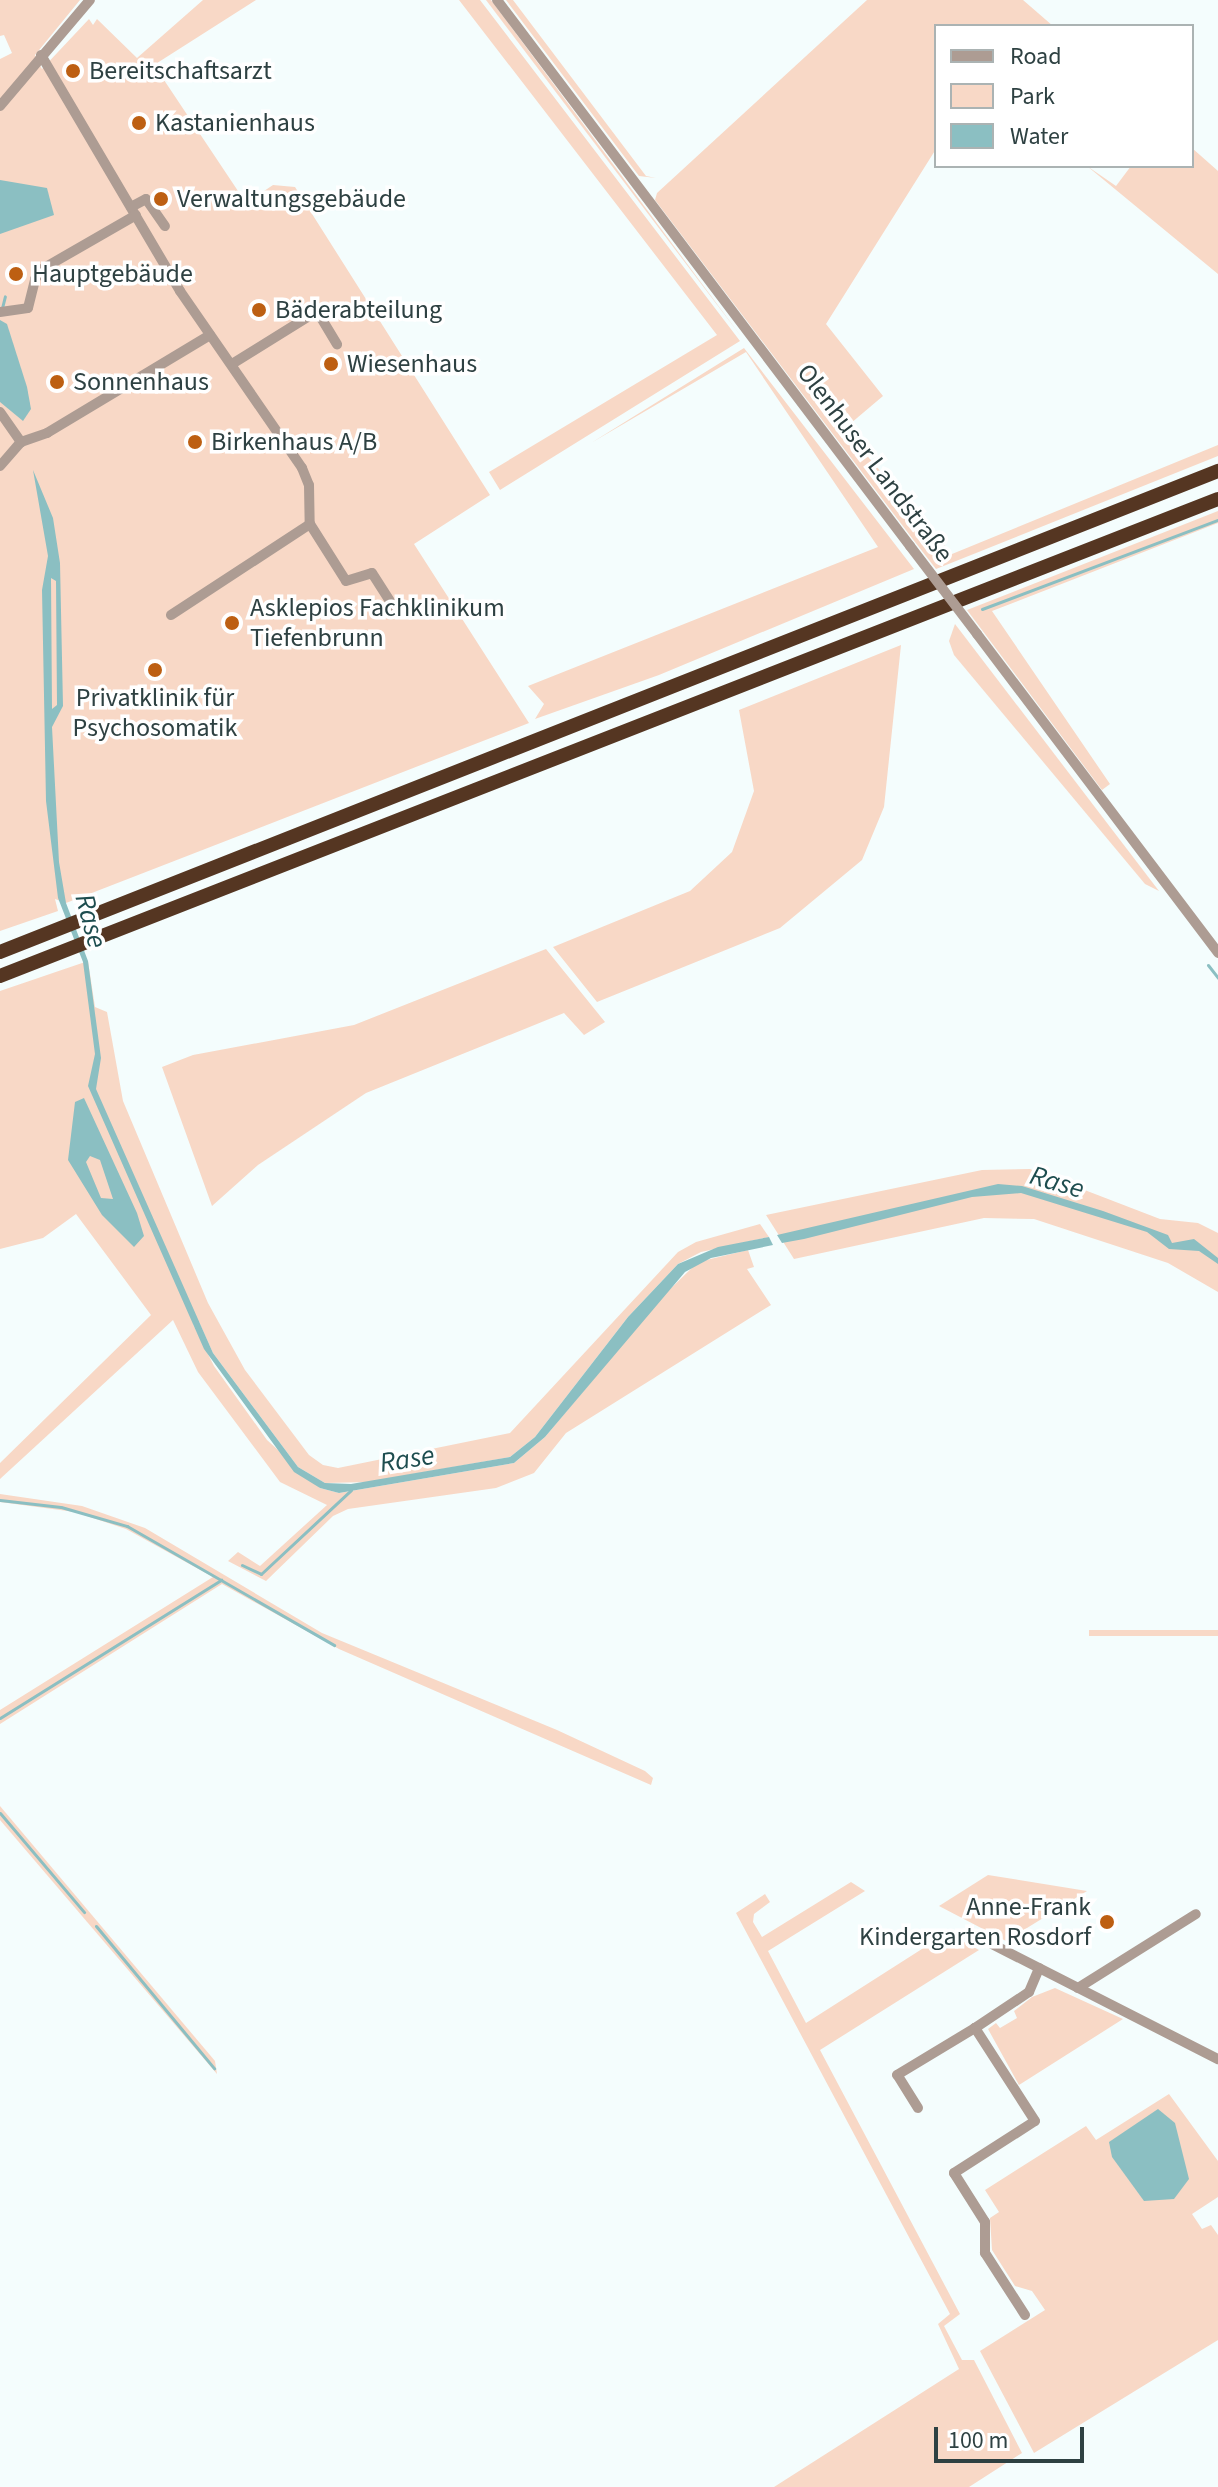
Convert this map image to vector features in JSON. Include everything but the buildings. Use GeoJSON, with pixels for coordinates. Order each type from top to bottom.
{"type":"FeatureCollection","features":[{"type":"Feature","properties":{"kind":"highway"},"geometry":{"type":"LineString","coordinates":[[0,952],[1218,471]]}},
{"type":"Feature","properties":{"kind":"highway"},"geometry":{"type":"LineString","coordinates":[[0,976],[1218,499]]}},
{"type":"Feature","properties":{"kind":"street"},"geometry":{"type":"LineString","coordinates":[[0,106],[90,0]]}},
{"type":"Feature","properties":{"kind":"street","name":"Olenhuser Landstraße"},"geometry":{"type":"LineString","coordinates":[[497,0],[1218,953]]}},
{"type":"Feature","properties":{"kind":"street"},"geometry":{"type":"LineString","coordinates":[[41,55],[210,335],[306,476],[310,524],[346,581],[372,573],[395,609]]}},
{"type":"Feature","properties":{"kind":"street"},"geometry":{"type":"LineString","coordinates":[[2,312],[30,306],[35,279],[44,268],[136,215],[146,199],[165,226]]}},
{"type":"Feature","properties":{"kind":"street"},"geometry":{"type":"LineString","coordinates":[[136,215],[156,215]]}},
{"type":"Feature","properties":{"kind":"street"},"geometry":{"type":"LineString","coordinates":[[232,364],[317,311],[337,344]]}},
{"type":"Feature","properties":{"kind":"street"},"geometry":{"type":"LineString","coordinates":[[0,466],[21,442],[47,433],[210,335]]}},
{"type":"Feature","properties":{"kind":"street"},"geometry":{"type":"LineString","coordinates":[[0,412],[21,442]]}},
{"type":"Feature","properties":{"kind":"street"},"geometry":{"type":"LineString","coordinates":[[171,615],[310,524]]}},
{"type":"Feature","properties":{"kind":"street"},"geometry":{"type":"LineString","coordinates":[[1078,1988],[1196,1914]]}},
{"type":"Feature","properties":{"kind":"street"},"geometry":{"type":"LineString","coordinates":[[990,1943],[1218,2059]]}},
{"type":"Feature","properties":{"kind":"street"},"geometry":{"type":"LineString","coordinates":[[918,2108],[897,2075],[1029,1992],[1039,1968]]}},
{"type":"Feature","properties":{"kind":"street"},"geometry":{"type":"LineString","coordinates":[[975,2028],[1035,2121],[954,2173],[985,2222],[985,2253],[1025,2315]]}},
{"type":"Feature","properties":{"kind":"green space","name":"Asklepios Fachklinikum Tiefenbrunn"},"geometry":{"type":"Polygon","coordinates":[[[0,0],[80,0],[35,55],[42,69],[89,19],[93,25],[97,19],[137,58],[203,0],[256,0],[154,65],[246,203],[273,185],[295,187],[490,495],[414,544],[529,723],[66,903],[55,899],[58,911],[0,931],[0,59],[12,53],[4,35],[0,36],[0,0]]]}},
{"type":"Feature","properties":{"kind":"green space"},"geometry":{"type":"Polygon","coordinates":[[[459,0],[480,0],[740,341],[500,490],[489,472],[717,335],[459,0]]]}},
{"type":"Feature","properties":{"kind":"green space"},"geometry":{"type":"Polygon","coordinates":[[[486,0],[491,0],[743,339],[486,0]]]}},
{"type":"Feature","properties":{"kind":"green space"},"geometry":{"type":"Polygon","coordinates":[[[506,0],[513,0],[646,176],[656,178],[639,176],[506,0]]]}},
{"type":"Feature","properties":{"kind":"green space"},"geometry":{"type":"Polygon","coordinates":[[[867,0],[1023,0],[1051,24],[934,24],[934,152],[826,324],[883,396],[844,429],[952,554],[1218,445],[1218,456],[936,569],[655,200],[657,193],[867,0]]]}},
{"type":"Feature","properties":{"kind":"green space"},"geometry":{"type":"Polygon","coordinates":[[[1194,150],[1218,171],[1218,274],[1089,168],[1116,186],[1130,168],[1194,168],[1194,150]]]}},
{"type":"Feature","properties":{"kind":"green space"},"geometry":{"type":"Polygon","coordinates":[[[744,348],[914,569],[659,675],[535,719],[544,704],[528,686],[878,547],[746,352],[591,443],[744,348]]]}},
{"type":"Feature","properties":{"kind":"green space"},"geometry":{"type":"Polygon","coordinates":[[[1218,511],[1218,523],[992,611],[1110,784],[1102,790],[967,610],[1218,511]]]}},
{"type":"Feature","properties":{"kind":"green space"},"geometry":{"type":"Polygon","coordinates":[[[955,624],[1159,891],[1145,884],[954,655],[949,641],[955,624]]]}},
{"type":"Feature","properties":{"kind":"green space"},"geometry":{"type":"Polygon","coordinates":[[[901,645],[884,807],[862,860],[780,928],[597,1002],[553,947],[690,891],[732,852],[754,791],[739,710],[901,645]]]}},
{"type":"Feature","properties":{"kind":"green space"},"geometry":{"type":"Polygon","coordinates":[[[546,949],[605,1022],[584,1035],[564,1013],[366,1093],[258,1165],[212,1206],[162,1067],[193,1055],[354,1025],[546,949]]]}},
{"type":"Feature","properties":{"kind":"green space"},"geometry":{"type":"Polygon","coordinates":[[[88,961],[95,1007],[107,1012],[123,1101],[208,1303],[245,1370],[309,1455],[323,1465],[338,1468],[510,1433],[678,1252],[696,1242],[760,1224],[769,1237],[701,1252],[678,1264],[628,1317],[535,1437],[510,1457],[368,1482],[325,1483],[298,1467],[213,1353],[199,1322],[193,1324],[214,1366],[267,1440],[320,1488],[339,1493],[514,1463],[545,1437],[663,1296],[698,1262],[748,1250],[754,1267],[747,1269],[771,1305],[566,1433],[534,1473],[496,1488],[348,1509],[333,1516],[266,1581],[228,1561],[238,1552],[260,1566],[327,1505],[280,1482],[198,1372],[173,1320],[0,1479],[0,1463],[151,1315],[76,1214],[43,1238],[0,1249],[0,991],[88,961]]]}},
{"type":"Feature","properties":{"kind":"green space"},"geometry":{"type":"Polygon","coordinates":[[[1030,1169],[1160,1219],[1198,1223],[1218,1233],[1218,1292],[1168,1263],[1034,1219],[984,1218],[794,1259],[766,1215],[982,1170],[1030,1169]]]}},
{"type":"Feature","properties":{"kind":"green space"},"geometry":{"type":"Polygon","coordinates":[[[0,1494],[82,1506],[145,1528],[322,1633],[557,1730],[645,1771],[653,1778],[651,1785],[339,1649],[222,1584],[0,1724],[0,1710],[213,1577],[126,1529],[75,1512],[0,1502],[0,1494]]]}},
{"type":"Feature","properties":{"kind":"green space"},"geometry":{"type":"Polygon","coordinates":[[[1089,1630],[1218,1630],[1218,1636],[1089,1636],[1089,1630]]]}},
{"type":"Feature","properties":{"kind":"green space"},"geometry":{"type":"Polygon","coordinates":[[[0,1806],[215,2061],[217,2074],[0,1820],[0,1806]]]}},
{"type":"Feature","properties":{"kind":"green space"},"geometry":{"type":"Polygon","coordinates":[[[988,1875],[1087,1891],[1006,1941],[939,1906],[988,1875]]]}},
{"type":"Feature","properties":{"kind":"green space"},"geometry":{"type":"Polygon","coordinates":[[[851,1882],[865,1891],[768,1951],[806,2023],[947,1933],[979,1950],[820,2050],[960,2314],[944,2326],[962,2360],[974,2360],[1022,2453],[969,2487],[774,2487],[959,2369],[938,2324],[950,2314],[736,1913],[765,1894],[770,1902],[754,1914],[753,1922],[762,1937],[851,1882]]]}},
{"type":"Feature","properties":{"kind":"green space"},"geometry":{"type":"Polygon","coordinates":[[[1055,1988],[1123,2019],[1019,2085],[988,2029],[996,2023],[1000,2028],[1017,2018],[1014,2011],[1032,1997],[1055,1988]]]}},
{"type":"Feature","properties":{"kind":"green space"},"geometry":{"type":"Polygon","coordinates":[[[1169,2094],[1218,2161],[1218,2197],[1192,2214],[1202,2229],[1211,2225],[1218,2235],[1218,2340],[1034,2453],[980,2351],[1045,2310],[1032,2291],[1015,2286],[992,2250],[990,2218],[999,2212],[985,2190],[1086,2126],[1096,2140],[1169,2094]]]}},
{"type":"Feature","properties":{"kind":"water"},"geometry":{"type":"Polygon","coordinates":[[[0,180],[47,188],[54,215],[0,234],[0,180]]]}},
{"type":"Feature","properties":{"kind":"water"},"geometry":{"type":"Polygon","coordinates":[[[0,320],[7,324],[27,387],[31,409],[23,421],[0,402],[0,320]]]}},
{"type":"Feature","properties":{"kind":"water"},"geometry":{"type":"Polygon","coordinates":[[[33,470],[53,518],[60,563],[63,706],[52,727],[59,862],[66,903],[88,961],[101,1058],[96,1089],[213,1353],[298,1467],[325,1483],[351,1484],[510,1457],[535,1437],[628,1317],[678,1264],[718,1247],[769,1237],[773,1245],[711,1258],[685,1272],[545,1437],[514,1463],[339,1493],[320,1488],[294,1472],[204,1349],[88,1086],[95,1054],[83,962],[58,898],[46,801],[42,590],[48,556],[33,470]],[[51,578],[52,709],[57,705],[56,581],[51,578]]]}},
{"type":"Feature","properties":{"kind":"water"},"geometry":{"type":"Polygon","coordinates":[[[84,1098],[137,1213],[144,1236],[134,1247],[102,1215],[68,1160],[75,1102],[84,1098]],[[90,1156],[86,1162],[101,1198],[113,1199],[100,1160],[90,1156]]]}},
{"type":"Feature","properties":{"kind":"water"},"geometry":{"type":"Polygon","coordinates":[[[998,1184],[1022,1186],[1103,1211],[1168,1235],[1172,1243],[1194,1239],[1218,1258],[1218,1264],[1199,1251],[1169,1249],[1147,1232],[1021,1193],[972,1197],[782,1243],[777,1235],[998,1184]]]}},
{"type":"Feature","properties":{"kind":"water"},"geometry":{"type":"Polygon","coordinates":[[[1158,2109],[1175,2123],[1189,2179],[1174,2199],[1144,2201],[1112,2157],[1109,2142],[1158,2109]]]}},
{"type":"Feature","properties":{"kind":"waterway","name":"Rase"},"geometry":{"type":"LineString","coordinates":[[2,308],[5,296]]}},
{"type":"Feature","properties":{"kind":"waterway"},"geometry":{"type":"LineString","coordinates":[[982,609],[1218,520]]}},
{"type":"Feature","properties":{"kind":"waterway"},"geometry":{"type":"LineString","coordinates":[[1208,965],[1218,978]]}},
{"type":"Feature","properties":{"kind":"waterway"},"geometry":{"type":"LineString","coordinates":[[242,1565],[261,1574],[351,1490]]}},
{"type":"Feature","properties":{"kind":"waterway"},"geometry":{"type":"LineString","coordinates":[[0,1500],[61,1507],[127,1526],[334,1645]]}},
{"type":"Feature","properties":{"kind":"waterway"},"geometry":{"type":"LineString","coordinates":[[0,1718],[221,1580]]}},
{"type":"Feature","properties":{"kind":"waterway"},"geometry":{"type":"LineString","coordinates":[[0,1813],[84,1912]]}},
{"type":"Feature","properties":{"kind":"waterway"},"geometry":{"type":"LineString","coordinates":[[96,1926],[214,2068]]}},
{"type":"Feature","properties":{"kind":"place","name":"Bereitschaftsarzt"},"geometry":{"type":"Point","coordinates":[73,71]}},
{"type":"Feature","properties":{"kind":"place","name":"Kastanienhaus"},"geometry":{"type":"Point","coordinates":[139,123]}},
{"type":"Feature","properties":{"kind":"place","name":"Verwaltungsgebäude"},"geometry":{"type":"Point","coordinates":[161,199]}},
{"type":"Feature","properties":{"kind":"place","name":"Hauptgebäude"},"geometry":{"type":"Point","coordinates":[16,274]}},
{"type":"Feature","properties":{"kind":"place","name":"Bäderabteilung"},"geometry":{"type":"Point","coordinates":[259,310]}},
{"type":"Feature","properties":{"kind":"place","name":"Wiesenhaus"},"geometry":{"type":"Point","coordinates":[331,364]}},
{"type":"Feature","properties":{"kind":"place","name":"Sonnenhaus"},"geometry":{"type":"Point","coordinates":[57,382]}},
{"type":"Feature","properties":{"kind":"place","name":"Birkenhaus A/B"},"geometry":{"type":"Point","coordinates":[195,442]}},
{"type":"Feature","properties":{"kind":"place","name":"Asklepios Fachklinikum Tiefenbrunn"},"geometry":{"type":"Point","coordinates":[232,623]}},
{"type":"Feature","properties":{"kind":"place","name":"Privatklinik für Psychosomatik"},"geometry":{"type":"Point","coordinates":[155,670]}},
{"type":"Feature","properties":{"kind":"place","name":"Anne-Frank Kindergarten Rosdorf"},"geometry":{"type":"Point","coordinates":[1107,1922]}}]}
